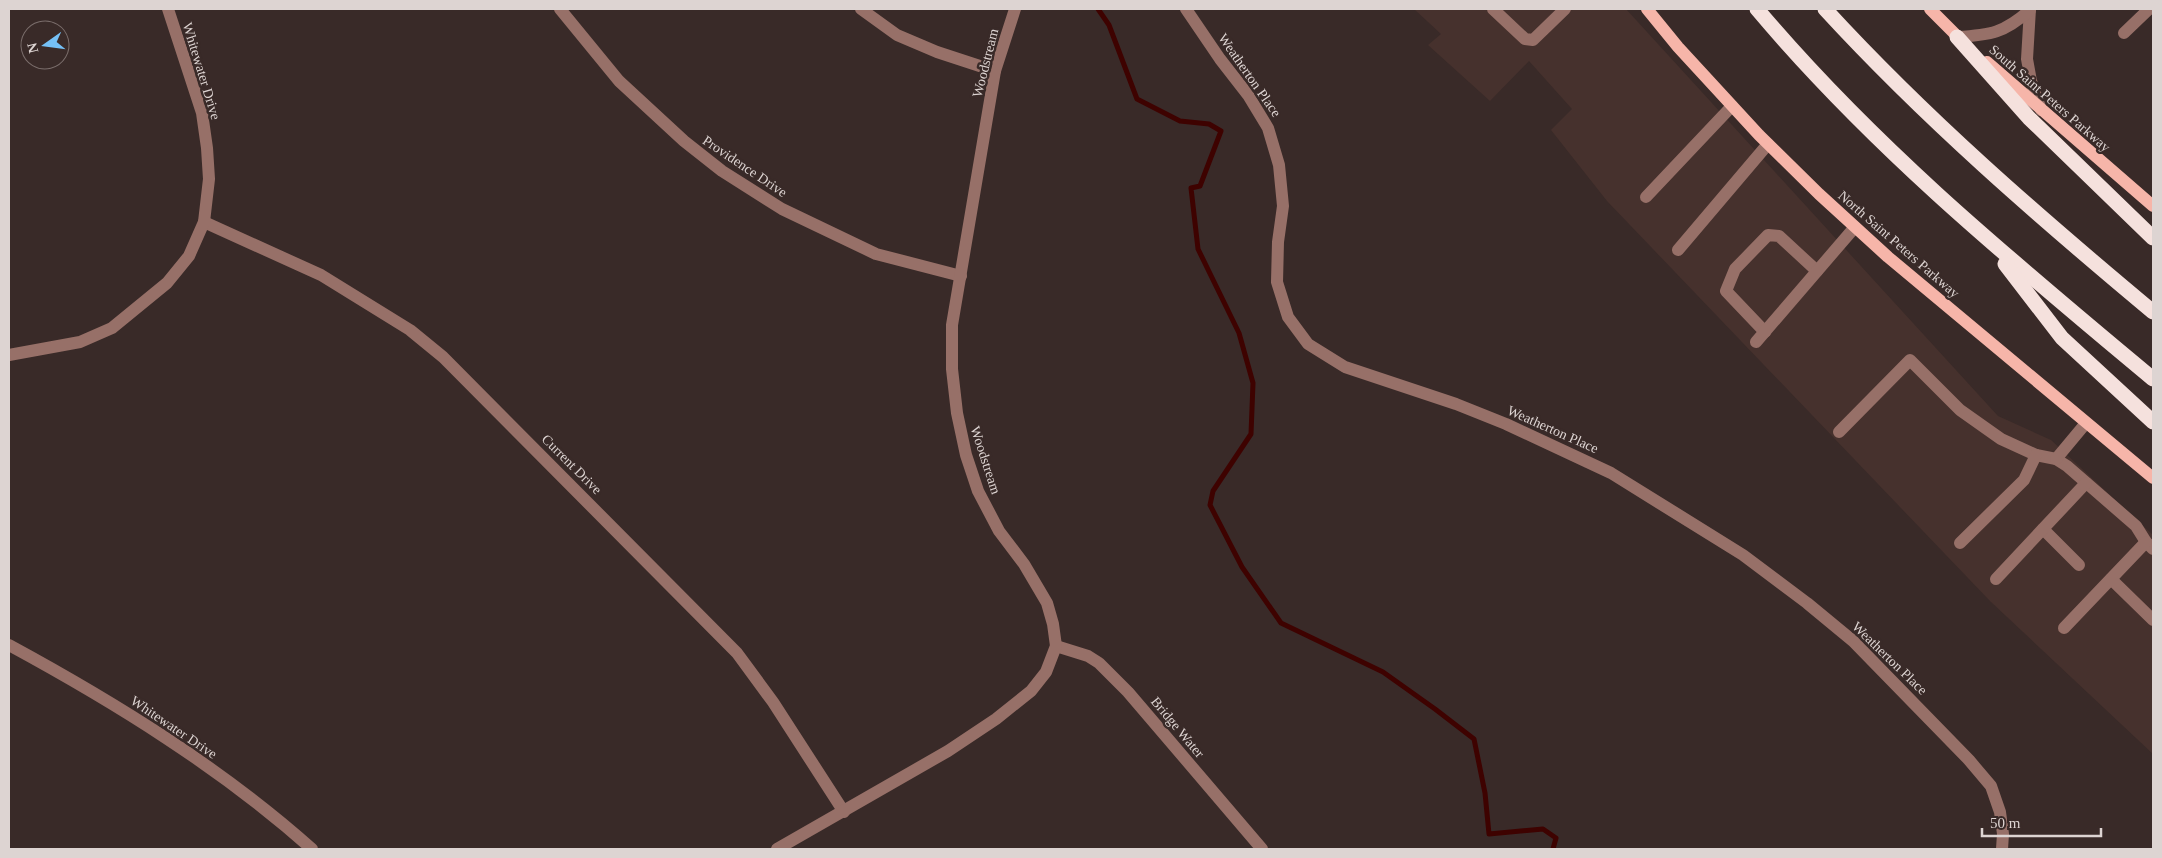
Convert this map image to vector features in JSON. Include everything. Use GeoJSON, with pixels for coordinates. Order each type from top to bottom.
{"type":"FeatureCollection","features":[{"type":"Feature","properties":{"kind":"highway"},"geometry":{"type":"LineString","coordinates":[[1757,9],[1846,107],[1902,163],[1988,241],[2153,379]]}},
{"type":"Feature","properties":{"kind":"highway"},"geometry":{"type":"LineString","coordinates":[[1825,9],[1878,67],[1948,134],[2018,198],[2153,312]]}},
{"type":"Feature","properties":{"kind":"highway"},"geometry":{"type":"LineString","coordinates":[[1958,37],[2029,118],[2153,238]]}},
{"type":"Feature","properties":{"kind":"highway"},"geometry":{"type":"LineString","coordinates":[[1988,241],[2062,338],[2153,422]]}},
{"type":"Feature","properties":{"kind":"main road","name":"North Saint Peters Parkway"},"geometry":{"type":"LineString","coordinates":[[1646,9],[1768,144],[1855,227],[1888,257],[2153,478]]}},
{"type":"Feature","properties":{"kind":"main road","name":"South Saint Peters Parkway"},"geometry":{"type":"LineString","coordinates":[[1930,9],[1958,37],[2153,206]]}},
{"type":"Feature","properties":{"kind":"street","name":"Whitewater Drive"},"geometry":{"type":"LineString","coordinates":[[9,355],[80,342],[112,328],[167,283],[188,256],[204,222],[209,179],[202,113],[168,9]]}},
{"type":"Feature","properties":{"kind":"street","name":"Providence Drive"},"geometry":{"type":"LineString","coordinates":[[560,9],[619,81],[684,142],[722,171],[782,209],[876,254],[961,276]]}},
{"type":"Feature","properties":{"kind":"street"},"geometry":{"type":"LineString","coordinates":[[861,9],[897,35],[937,52],[995,71]]}},
{"type":"Feature","properties":{"kind":"street","name":"Woodstream"},"geometry":{"type":"LineString","coordinates":[[777,849],[948,751],[996,719],[1031,691],[1046,672],[1056,646],[1054,624],[1047,603],[1024,564],[999,530],[978,490],[966,455],[957,413],[952,369],[952,325],[995,71],[1015,9]]}},
{"type":"Feature","properties":{"kind":"street","name":"Weatherton Place"},"geometry":{"type":"LineString","coordinates":[[1186,9],[1220,59],[1248,95],[1268,128],[1279,165],[1282,206],[1278,242],[1278,282],[1288,317],[1308,344],[1345,367],[1456,404],[1506,424],[1612,473],[1743,555],[1807,603],[1854,642],[1969,760],[1991,786],[2000,812],[2003,834],[2002,849]]}},
{"type":"Feature","properties":{"kind":"street"},"geometry":{"type":"LineString","coordinates":[[1494,9],[1525,39],[1533,40],[1565,9]]}},
{"type":"Feature","properties":{"kind":"street"},"geometry":{"type":"LineString","coordinates":[[1958,37],[1983,35],[1999,31],[2013,25],[2030,9]]}},
{"type":"Feature","properties":{"kind":"street"},"geometry":{"type":"LineString","coordinates":[[2030,9],[2027,59],[2030,81],[2041,110]]}},
{"type":"Feature","properties":{"kind":"street"},"geometry":{"type":"LineString","coordinates":[[2124,33],[2149,9]]}},
{"type":"Feature","properties":{"kind":"street"},"geometry":{"type":"LineString","coordinates":[[1646,196],[1732,106]]}},
{"type":"Feature","properties":{"kind":"street"},"geometry":{"type":"LineString","coordinates":[[1678,250],[1768,144]]}},
{"type":"Feature","properties":{"kind":"street","name":"Current Drive"},"geometry":{"type":"LineString","coordinates":[[204,222],[322,275],[410,330],[444,357],[737,653],[773,702],[844,812]]}},
{"type":"Feature","properties":{"kind":"street"},"geometry":{"type":"LineString","coordinates":[[1756,342],[1855,227]]}},
{"type":"Feature","properties":{"kind":"street"},"geometry":{"type":"LineString","coordinates":[[1765,332],[1726,291],[1735,270],[1768,235],[1779,236],[1817,271]]}},
{"type":"Feature","properties":{"kind":"street"},"geometry":{"type":"LineString","coordinates":[[1839,432],[1910,360],[1960,410],[2001,439],[2036,455],[2056,459],[2067,466],[2136,526],[2150,546],[2111,579],[2064,628]]}},
{"type":"Feature","properties":{"kind":"street"},"geometry":{"type":"LineString","coordinates":[[2056,459],[2086,423]]}},
{"type":"Feature","properties":{"kind":"street"},"geometry":{"type":"LineString","coordinates":[[1960,543],[2024,480],[2036,455]]}},
{"type":"Feature","properties":{"kind":"street"},"geometry":{"type":"LineString","coordinates":[[1996,579],[2086,483]]}},
{"type":"Feature","properties":{"kind":"street"},"geometry":{"type":"LineString","coordinates":[[2043,529],[2079,565]]}},
{"type":"Feature","properties":{"kind":"street"},"geometry":{"type":"LineString","coordinates":[[2111,579],[2153,620]]}},
{"type":"Feature","properties":{"kind":"street","name":"Whitewater Drive"},"geometry":{"type":"LineString","coordinates":[[9,645],[88,689],[145,724],[237,789],[312,849]]}},
{"type":"Feature","properties":{"kind":"street","name":"Bridge Water"},"geometry":{"type":"LineString","coordinates":[[1056,646],[1088,656],[1111,673],[1262,849]]}},
{"type":"Feature","properties":{"kind":"shaded area"},"geometry":{"type":"Polygon","coordinates":[[[1414,9],[1626,9],[1998,416],[2051,440],[2153,535],[2153,754],[1990,601],[1607,201],[1551,130],[1572,109],[1529,61],[1490,101],[1428,45],[1441,34],[1414,9]]]}},
{"type":"Feature","properties":{"kind":"waterway"},"geometry":{"type":"LineString","coordinates":[[1098,9],[1109,25],[1137,99],[1180,121],[1209,124],[1221,131],[1200,186],[1191,188],[1198,249],[1239,333],[1253,383],[1251,434],[1213,491],[1210,505],[1242,567],[1281,623],[1383,672],[1474,739],[1485,793],[1489,834],[1543,829],[1556,838],[1553,849]]}}]}
